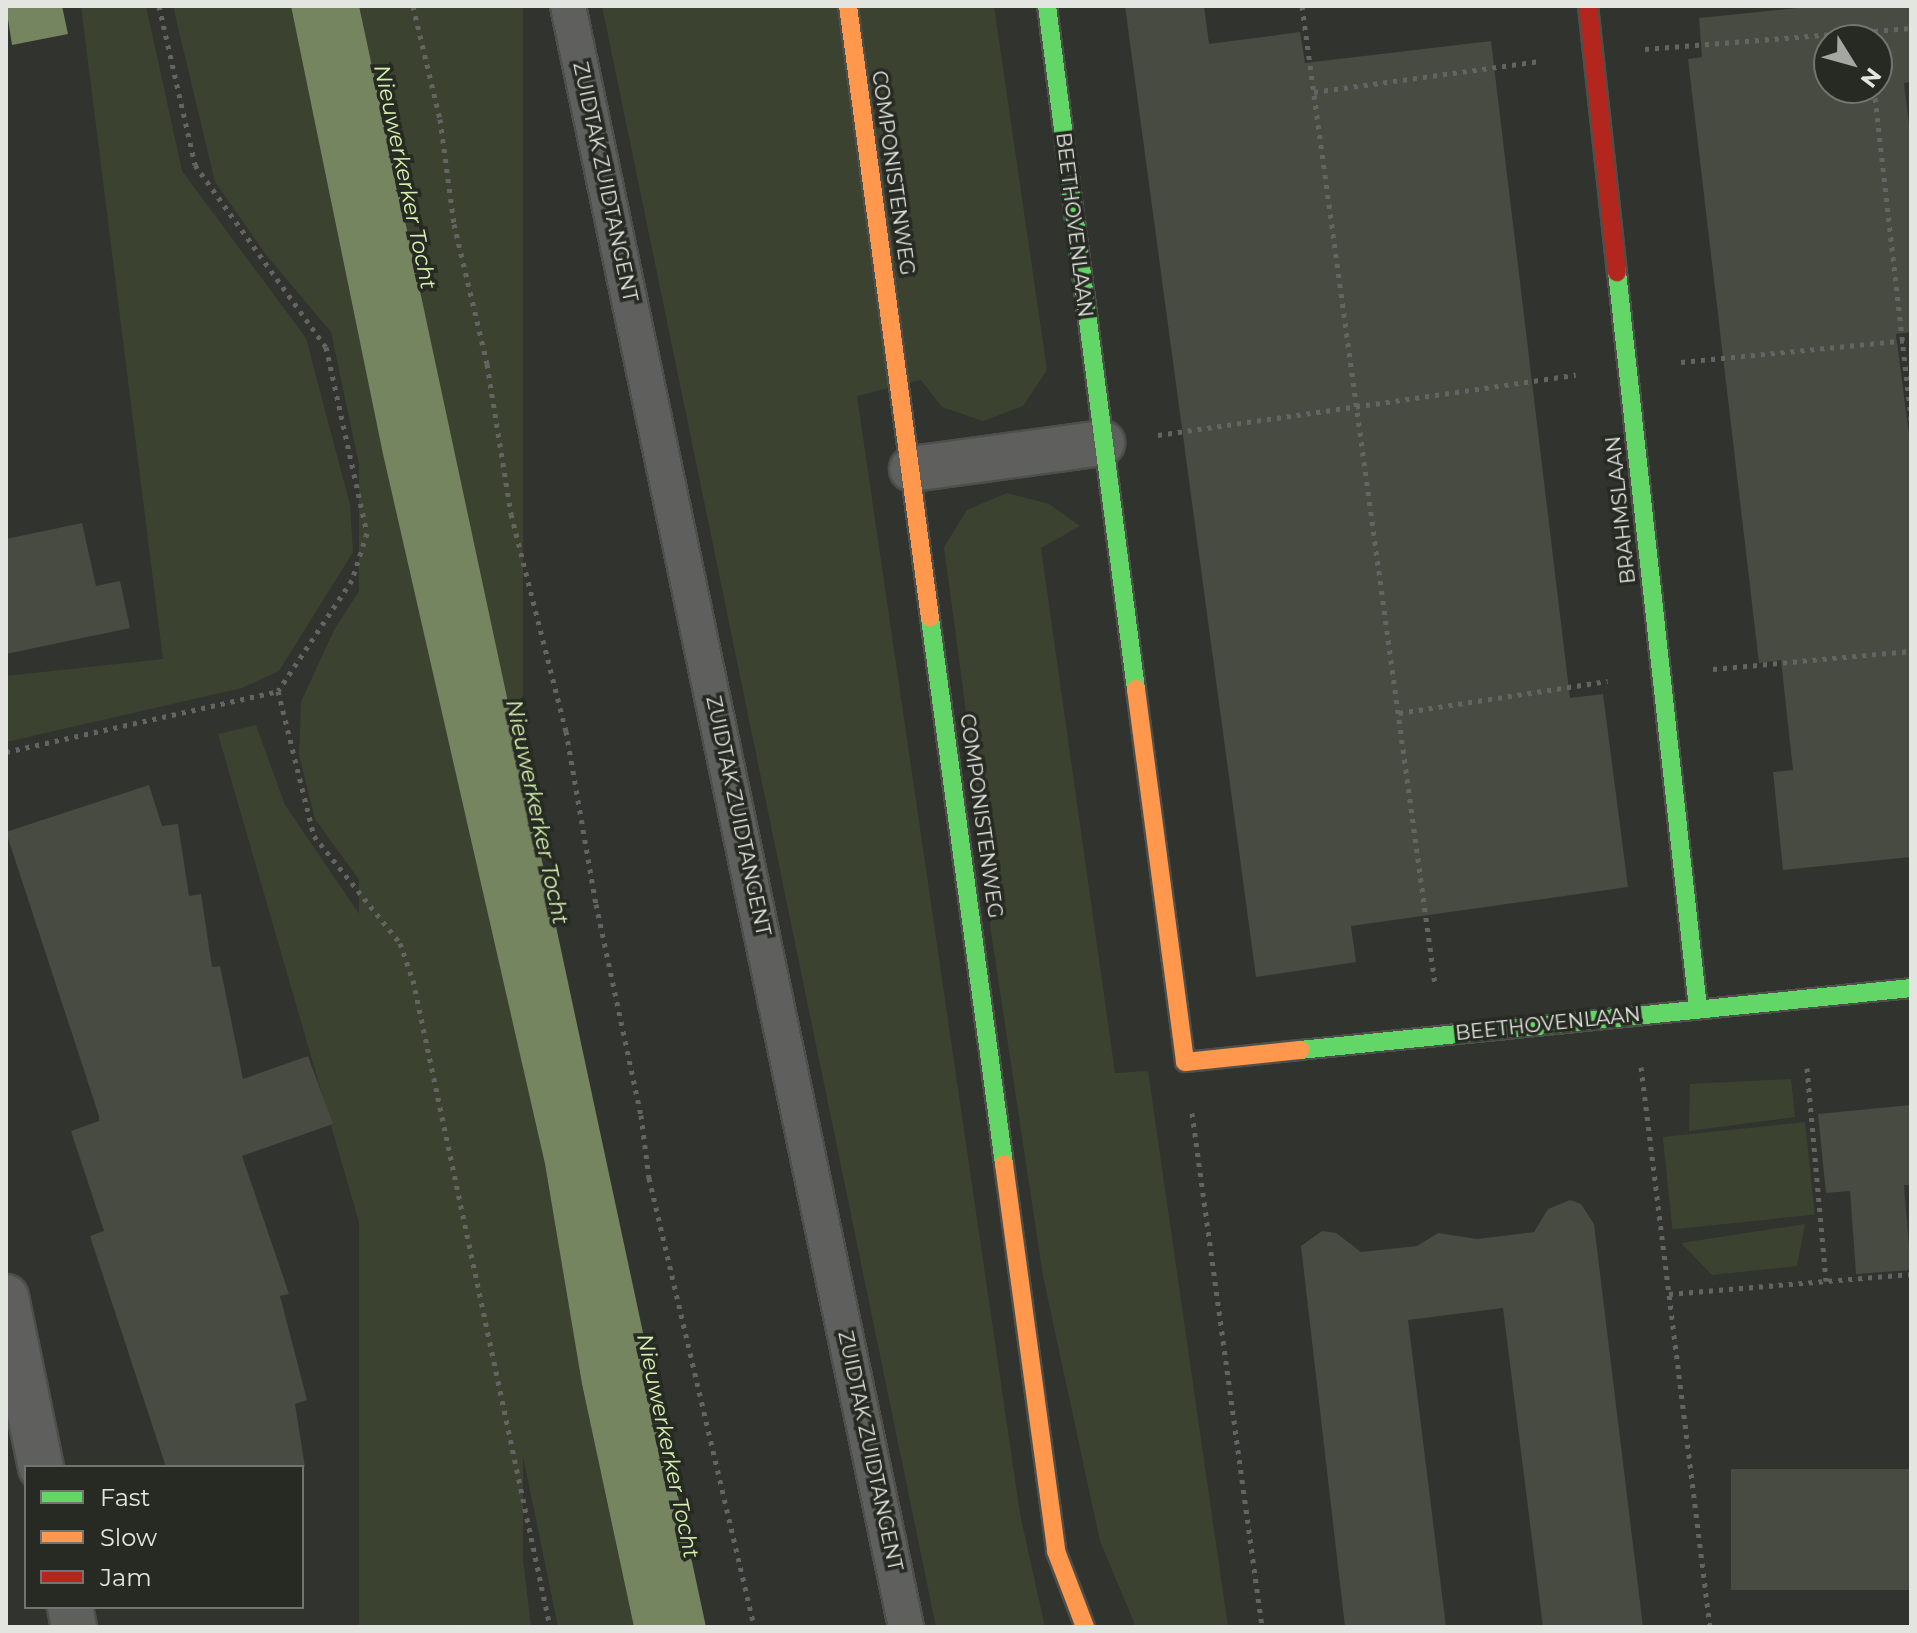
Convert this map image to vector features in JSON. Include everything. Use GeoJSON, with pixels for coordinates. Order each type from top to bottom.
{"type":"FeatureCollection","features":[{"type":"Feature","properties":{"kind":"street","name":"COMPONISTENWEG"},"geometry":{"type":"LineString","coordinates":[[848,6],[1056,1551],[1085,1627]]}},
{"type":"Feature","properties":{"kind":"street","name":"BEETHOVENLAAN"},"geometry":{"type":"LineString","coordinates":[[1047,6],[1185,1062],[1911,988]]}},
{"type":"Feature","properties":{"kind":"street","name":"BRAHMSLAAN"},"geometry":{"type":"LineString","coordinates":[[1588,6],[1698,1008]]}},
{"type":"Feature","properties":{"kind":"street"},"geometry":{"type":"LineString","coordinates":[[912,469],[1102,443]]}},
{"type":"Feature","properties":{"kind":"street"},"geometry":{"type":"LineString","coordinates":[[6,1297],[41,1465]]}},
{"type":"Feature","properties":{"kind":"lane","name":"ZUIDTAK ZUIDTANGENT"},"geometry":{"type":"LineString","coordinates":[[568,6],[906,1627]]}},
{"type":"Feature","properties":{"kind":"path"},"geometry":{"type":"LineString","coordinates":[[6,752],[278,691],[352,580],[367,533],[326,347],[195,165],[159,6]]}},
{"type":"Feature","properties":{"kind":"path"},"geometry":{"type":"LineString","coordinates":[[413,6],[440,119],[454,224],[487,364],[511,514],[566,731],[596,904],[641,1115],[649,1178],[754,1627]]}},
{"type":"Feature","properties":{"kind":"path"},"geometry":{"type":"LineString","coordinates":[[1302,6],[1442,1035]]}},
{"type":"Feature","properties":{"kind":"path"},"geometry":{"type":"LineString","coordinates":[[1876,104],[1911,420]]}},
{"type":"Feature","properties":{"kind":"path"},"geometry":{"type":"LineString","coordinates":[[1102,443],[1628,367],[1911,340]]}},
{"type":"Feature","properties":{"kind":"path"},"geometry":{"type":"LineString","coordinates":[[278,691],[314,836],[400,943],[413,980],[550,1627]]}},
{"type":"Feature","properties":{"kind":"path"},"geometry":{"type":"LineString","coordinates":[[1635,1014],[1710,1627]]}},
{"type":"Feature","properties":{"kind":"path"},"geometry":{"type":"LineString","coordinates":[[1185,1062],[1262,1627]]}},
{"type":"Feature","properties":{"kind":"path"},"geometry":{"type":"LineString","coordinates":[[1807,1068],[1826,1281]]}},
{"type":"Feature","properties":{"kind":"path"},"geometry":{"type":"LineString","coordinates":[[1669,1294],[1911,1274]]}},
{"type":"Feature","properties":{"kind":"shaded area"},"geometry":{"type":"Polygon","coordinates":[[[6,6],[62,6],[68,34],[12,45],[6,6]]]}},
{"type":"Feature","properties":{"kind":"shaded area"},"geometry":{"type":"Polygon","coordinates":[[[81,6],[146,6],[182,171],[306,338],[350,505],[353,552],[279,671],[242,688],[6,742],[6,676],[163,659],[81,6]]]}},
{"type":"Feature","properties":{"kind":"shaded area"},"geometry":{"type":"Polygon","coordinates":[[[173,6],[291,6],[383,454],[545,1164],[582,1384],[634,1627],[558,1627],[423,968],[315,819],[299,755],[301,702],[334,630],[379,560],[331,332],[267,256],[215,182],[173,6]]]}},
{"type":"Feature","properties":{"kind":"shaded area"},"geometry":{"type":"Polygon","coordinates":[[[291,6],[359,6],[706,1627],[634,1627],[582,1384],[545,1164],[383,454],[291,6]]]}},
{"type":"Feature","properties":{"kind":"shaded area"},"geometry":{"type":"Polygon","coordinates":[[[359,6],[523,6],[523,1627],[359,1627],[359,6]]]}},
{"type":"Feature","properties":{"kind":"shaded area"},"geometry":{"type":"Polygon","coordinates":[[[602,6],[994,6],[1047,370],[1023,406],[983,421],[942,407],[921,380],[857,396],[1020,1514],[1045,1627],[936,1627],[602,6]]]}},
{"type":"Feature","properties":{"kind":"shaded area"},"geometry":{"type":"Polygon","coordinates":[[[1007,493],[1049,504],[1080,526],[1041,548],[1115,1073],[1148,1071],[1228,1627],[1136,1627],[1100,1541],[1043,1276],[990,925],[993,913],[944,547],[967,510],[1007,493]]]}},
{"type":"Feature","properties":{"kind":"shaded area"},"geometry":{"type":"Polygon","coordinates":[[[256,725],[285,805],[402,977],[524,1567],[531,1627],[460,1627],[404,1378],[218,734],[256,725]]]}},
{"type":"Feature","properties":{"kind":"shaded area"},"geometry":{"type":"Polygon","coordinates":[[[1791,1079],[1795,1117],[1689,1131],[1690,1084],[1791,1079]]]}},
{"type":"Feature","properties":{"kind":"shaded area"},"geometry":{"type":"Polygon","coordinates":[[[1805,1122],[1815,1214],[1673,1229],[1663,1137],[1805,1122]]]}},
{"type":"Feature","properties":{"kind":"shaded area"},"geometry":{"type":"Polygon","coordinates":[[[1805,1224],[1797,1266],[1712,1275],[1681,1243],[1805,1224]]]}},
{"type":"Feature","properties":{"kind":"building"},"geometry":{"type":"Polygon","coordinates":[[[1125,6],[1204,6],[1209,44],[1300,32],[1305,63],[1491,41],[1570,698],[1603,694],[1628,887],[1351,926],[1356,962],[1256,977],[1125,6]]]}},
{"type":"Feature","properties":{"kind":"building"},"geometry":{"type":"Polygon","coordinates":[[[1817,6],[1911,6],[1911,82],[1904,83],[1911,142],[1911,332],[1896,334],[1911,450],[1911,857],[1783,870],[1773,772],[1793,770],[1781,660],[1759,663],[1688,59],[1702,57],[1699,18],[1817,6]]]}},
{"type":"Feature","properties":{"kind":"building"},"geometry":{"type":"Polygon","coordinates":[[[82,523],[96,586],[120,581],[130,628],[6,654],[6,539],[82,523]]]}},
{"type":"Feature","properties":{"kind":"building"},"geometry":{"type":"Polygon","coordinates":[[[149,785],[162,826],[178,824],[189,896],[201,894],[212,967],[220,966],[243,1079],[308,1056],[333,1124],[242,1156],[289,1294],[280,1296],[307,1400],[295,1404],[305,1467],[165,1465],[90,1236],[104,1231],[71,1131],[99,1121],[99,1116],[6,832],[149,785]]]}},
{"type":"Feature","properties":{"kind":"building"},"geometry":{"type":"Polygon","coordinates":[[[1911,1105],[1911,1185],[1904,1185],[1911,1270],[1856,1274],[1850,1191],[1826,1193],[1818,1114],[1911,1105]]]}},
{"type":"Feature","properties":{"kind":"building"},"geometry":{"type":"Polygon","coordinates":[[[1570,1200],[1581,1204],[1594,1224],[1643,1627],[1543,1627],[1503,1308],[1408,1320],[1446,1627],[1345,1627],[1301,1246],[1322,1231],[1336,1233],[1361,1252],[1417,1246],[1438,1233],[1477,1239],[1534,1232],[1548,1209],[1570,1200]]]}},
{"type":"Feature","properties":{"kind":"building"},"geometry":{"type":"Polygon","coordinates":[[[1731,1469],[1911,1469],[1911,1590],[1731,1590],[1731,1469]]]}},
{"type":"Feature","properties":{"kind":"traffic: fast"},"geometry":{"type":"LineString","coordinates":[[1047,6],[1136,689]]}},
{"type":"Feature","properties":{"kind":"traffic: fast"},"geometry":{"type":"LineString","coordinates":[[1617,272],[1698,1008]]}},
{"type":"Feature","properties":{"kind":"traffic: fast"},"geometry":{"type":"LineString","coordinates":[[930,618],[1004,1164]]}},
{"type":"Feature","properties":{"kind":"traffic: fast"},"geometry":{"type":"LineString","coordinates":[[1300,1050],[1911,988]]}},
{"type":"Feature","properties":{"kind":"traffic: slow"},"geometry":{"type":"LineString","coordinates":[[848,6],[930,618]]}},
{"type":"Feature","properties":{"kind":"traffic: slow"},"geometry":{"type":"LineString","coordinates":[[1136,689],[1185,1062],[1300,1050]]}},
{"type":"Feature","properties":{"kind":"traffic: slow"},"geometry":{"type":"LineString","coordinates":[[1004,1164],[1056,1551],[1085,1627]]}},
{"type":"Feature","properties":{"kind":"traffic: jam"},"geometry":{"type":"LineString","coordinates":[[1588,6],[1617,272]]}},
{"type":"Feature","properties":{"kind":"water label","name":"Nieuwerkerker Tocht"},"geometry":{"type":"Point","coordinates":[405,177]}},
{"type":"Feature","properties":{"kind":"water label","name":"Nieuwerkerker Tocht"},"geometry":{"type":"Point","coordinates":[537,812]}},
{"type":"Feature","properties":{"kind":"water label","name":"Nieuwerkerker Tocht"},"geometry":{"type":"Point","coordinates":[668,1446]}}]}
